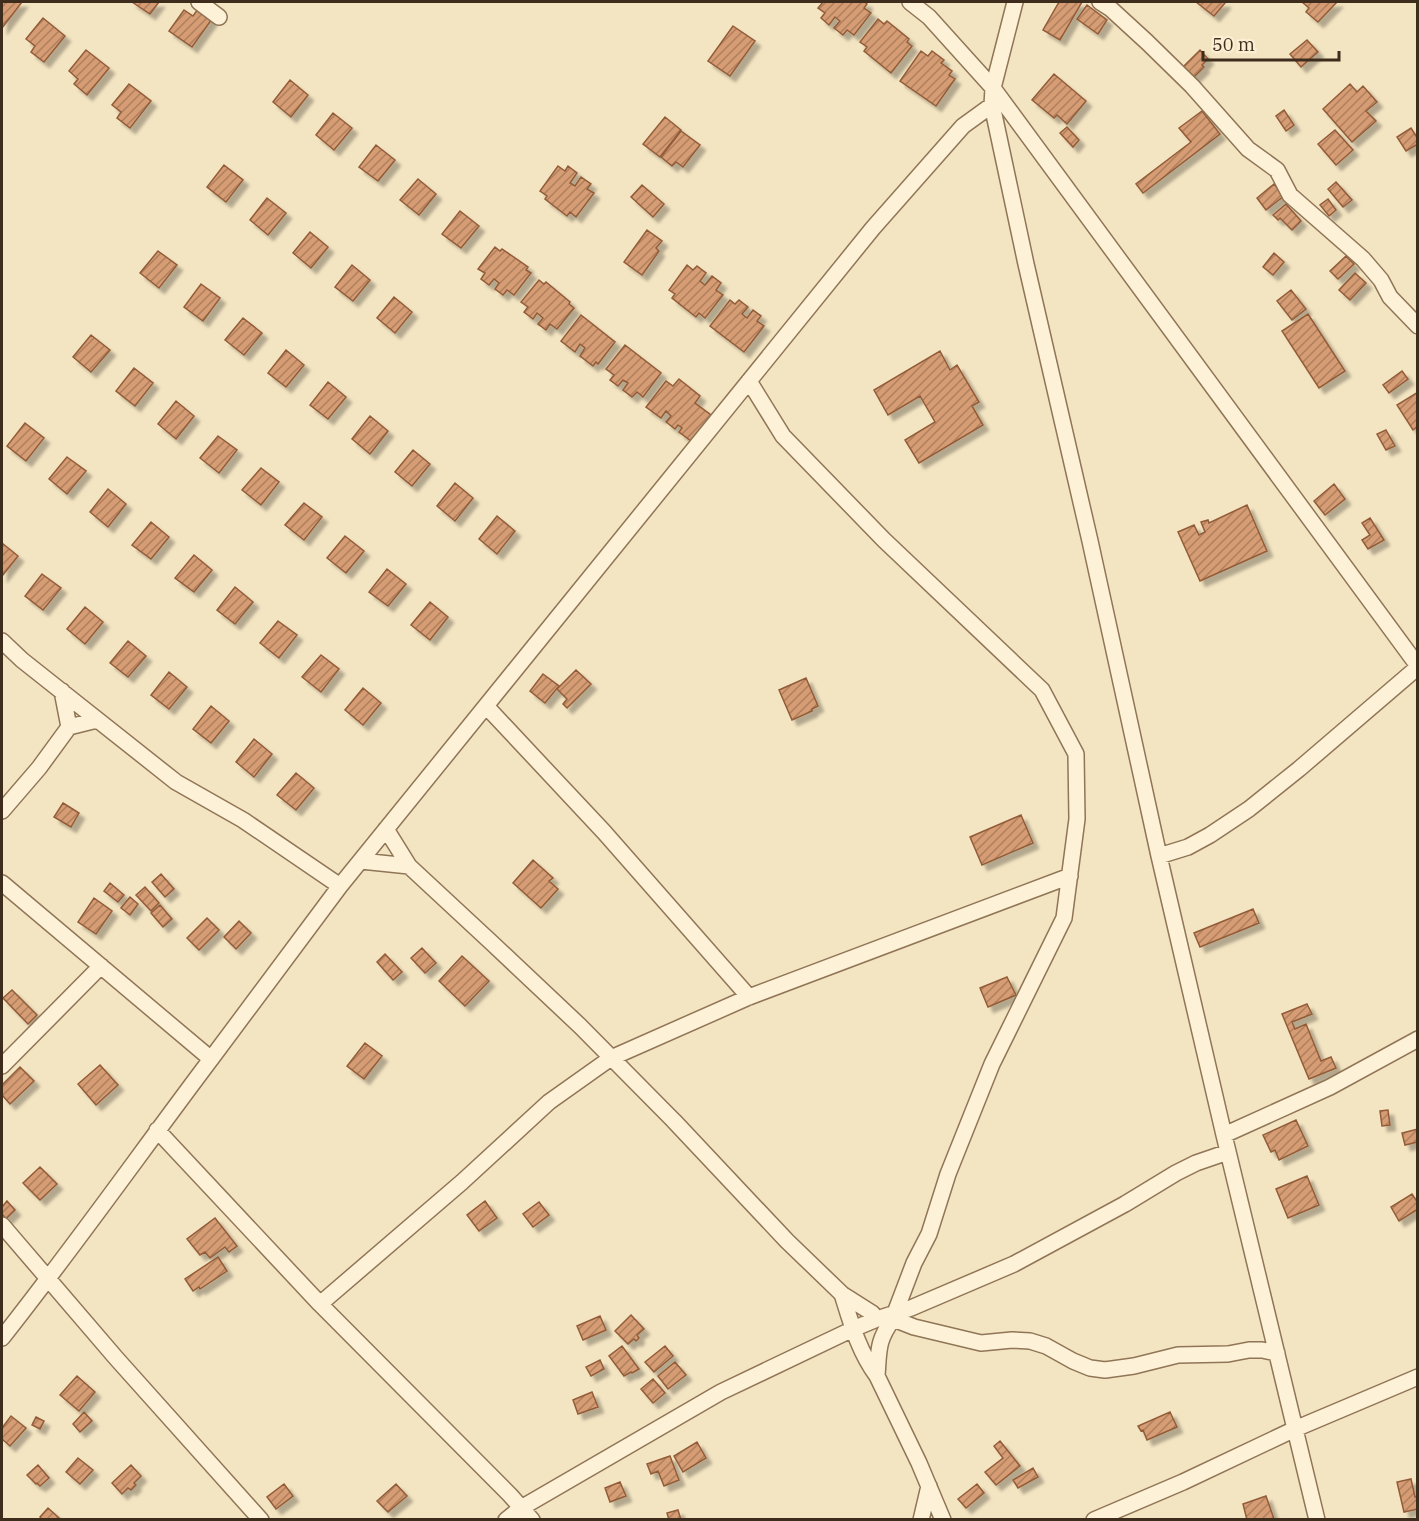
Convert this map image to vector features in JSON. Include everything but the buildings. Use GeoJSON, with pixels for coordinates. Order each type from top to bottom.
{"type":"FeatureCollection","features":[{"type":"Feature","properties":{"kind":"street"},"geometry":{"type":"LineString","coordinates":[[199,2],[219,17]]}},
{"type":"Feature","properties":{"kind":"street"},"geometry":{"type":"LineString","coordinates":[[910,2],[929,17],[993,88],[1418,667],[1249,809],[1188,847],[1159,856]]}},
{"type":"Feature","properties":{"kind":"street"},"geometry":{"type":"LineString","coordinates":[[1015,2],[993,88],[992,105],[1159,856],[1317,1520]]}},
{"type":"Feature","properties":{"kind":"street"},"geometry":{"type":"LineString","coordinates":[[1100,2],[1147,42],[1185,79],[1248,148],[1276,170],[1290,195],[1363,259],[1381,280],[1390,297],[1418,326]]}},
{"type":"Feature","properties":{"kind":"street"},"geometry":{"type":"LineString","coordinates":[[2,1338],[340,886],[873,228],[963,126],[992,105]]}},
{"type":"Feature","properties":{"kind":"street"},"geometry":{"type":"LineString","coordinates":[[749,381],[783,436],[884,540],[1042,690],[1076,754],[1077,819],[1064,918],[992,1064],[948,1174],[929,1234],[914,1263],[903,1294],[885,1316],[884,1332],[878,1352],[877,1376]]}},
{"type":"Feature","properties":{"kind":"street"},"geometry":{"type":"LineString","coordinates":[[2,641],[22,660],[176,782],[243,820],[340,886]]}},
{"type":"Feature","properties":{"kind":"street"},"geometry":{"type":"LineString","coordinates":[[62,691],[69,728]]}},
{"type":"Feature","properties":{"kind":"street"},"geometry":{"type":"LineString","coordinates":[[486,706],[604,832],[749,997]]}},
{"type":"Feature","properties":{"kind":"street"},"geometry":{"type":"LineString","coordinates":[[2,811],[69,728],[97,720]]}},
{"type":"Feature","properties":{"kind":"street"},"geometry":{"type":"LineString","coordinates":[[386,829],[409,866],[611,1058],[787,1241],[842,1294],[885,1316],[914,1327],[981,1343],[1030,1341],[1046,1346],[1089,1368],[1105,1370],[1134,1366],[1178,1355],[1228,1354],[1249,1350],[1277,1353]]}},
{"type":"Feature","properties":{"kind":"street"},"geometry":{"type":"LineString","coordinates":[[361,861],[409,866]]}},
{"type":"Feature","properties":{"kind":"street"},"geometry":{"type":"LineString","coordinates":[[320,1304],[462,1182],[549,1102],[611,1058],[749,997],[1070,876]]}},
{"type":"Feature","properties":{"kind":"street"},"geometry":{"type":"LineString","coordinates":[[2,883],[211,1059]]}},
{"type":"Feature","properties":{"kind":"street"},"geometry":{"type":"LineString","coordinates":[[2,1066],[100,966]]}},
{"type":"Feature","properties":{"kind":"street"},"geometry":{"type":"LineString","coordinates":[[1224,1135],[1330,1087],[1418,1039]]}},
{"type":"Feature","properties":{"kind":"street"},"geometry":{"type":"LineString","coordinates":[[157,1130],[320,1304],[526,1514]]}},
{"type":"Feature","properties":{"kind":"street"},"geometry":{"type":"LineString","coordinates":[[506,1520],[526,1514],[722,1392],[853,1329],[911,1308],[1014,1264],[1125,1204],[1176,1173],[1228,1152]]}},
{"type":"Feature","properties":{"kind":"street"},"geometry":{"type":"LineString","coordinates":[[2,1225],[49,1278],[71,1307],[261,1520]]}},
{"type":"Feature","properties":{"kind":"street"},"geometry":{"type":"LineString","coordinates":[[842,1294],[853,1329],[869,1365],[877,1376],[943,1520]]}},
{"type":"Feature","properties":{"kind":"street"},"geometry":{"type":"LineString","coordinates":[[885,1316],[903,1294]]}},
{"type":"Feature","properties":{"kind":"street"},"geometry":{"type":"LineString","coordinates":[[1094,1520],[1183,1482],[1295,1429],[1418,1377]]}},
{"type":"Feature","properties":{"kind":"street"},"geometry":{"type":"LineString","coordinates":[[921,1520],[929,1486]]}}]}
